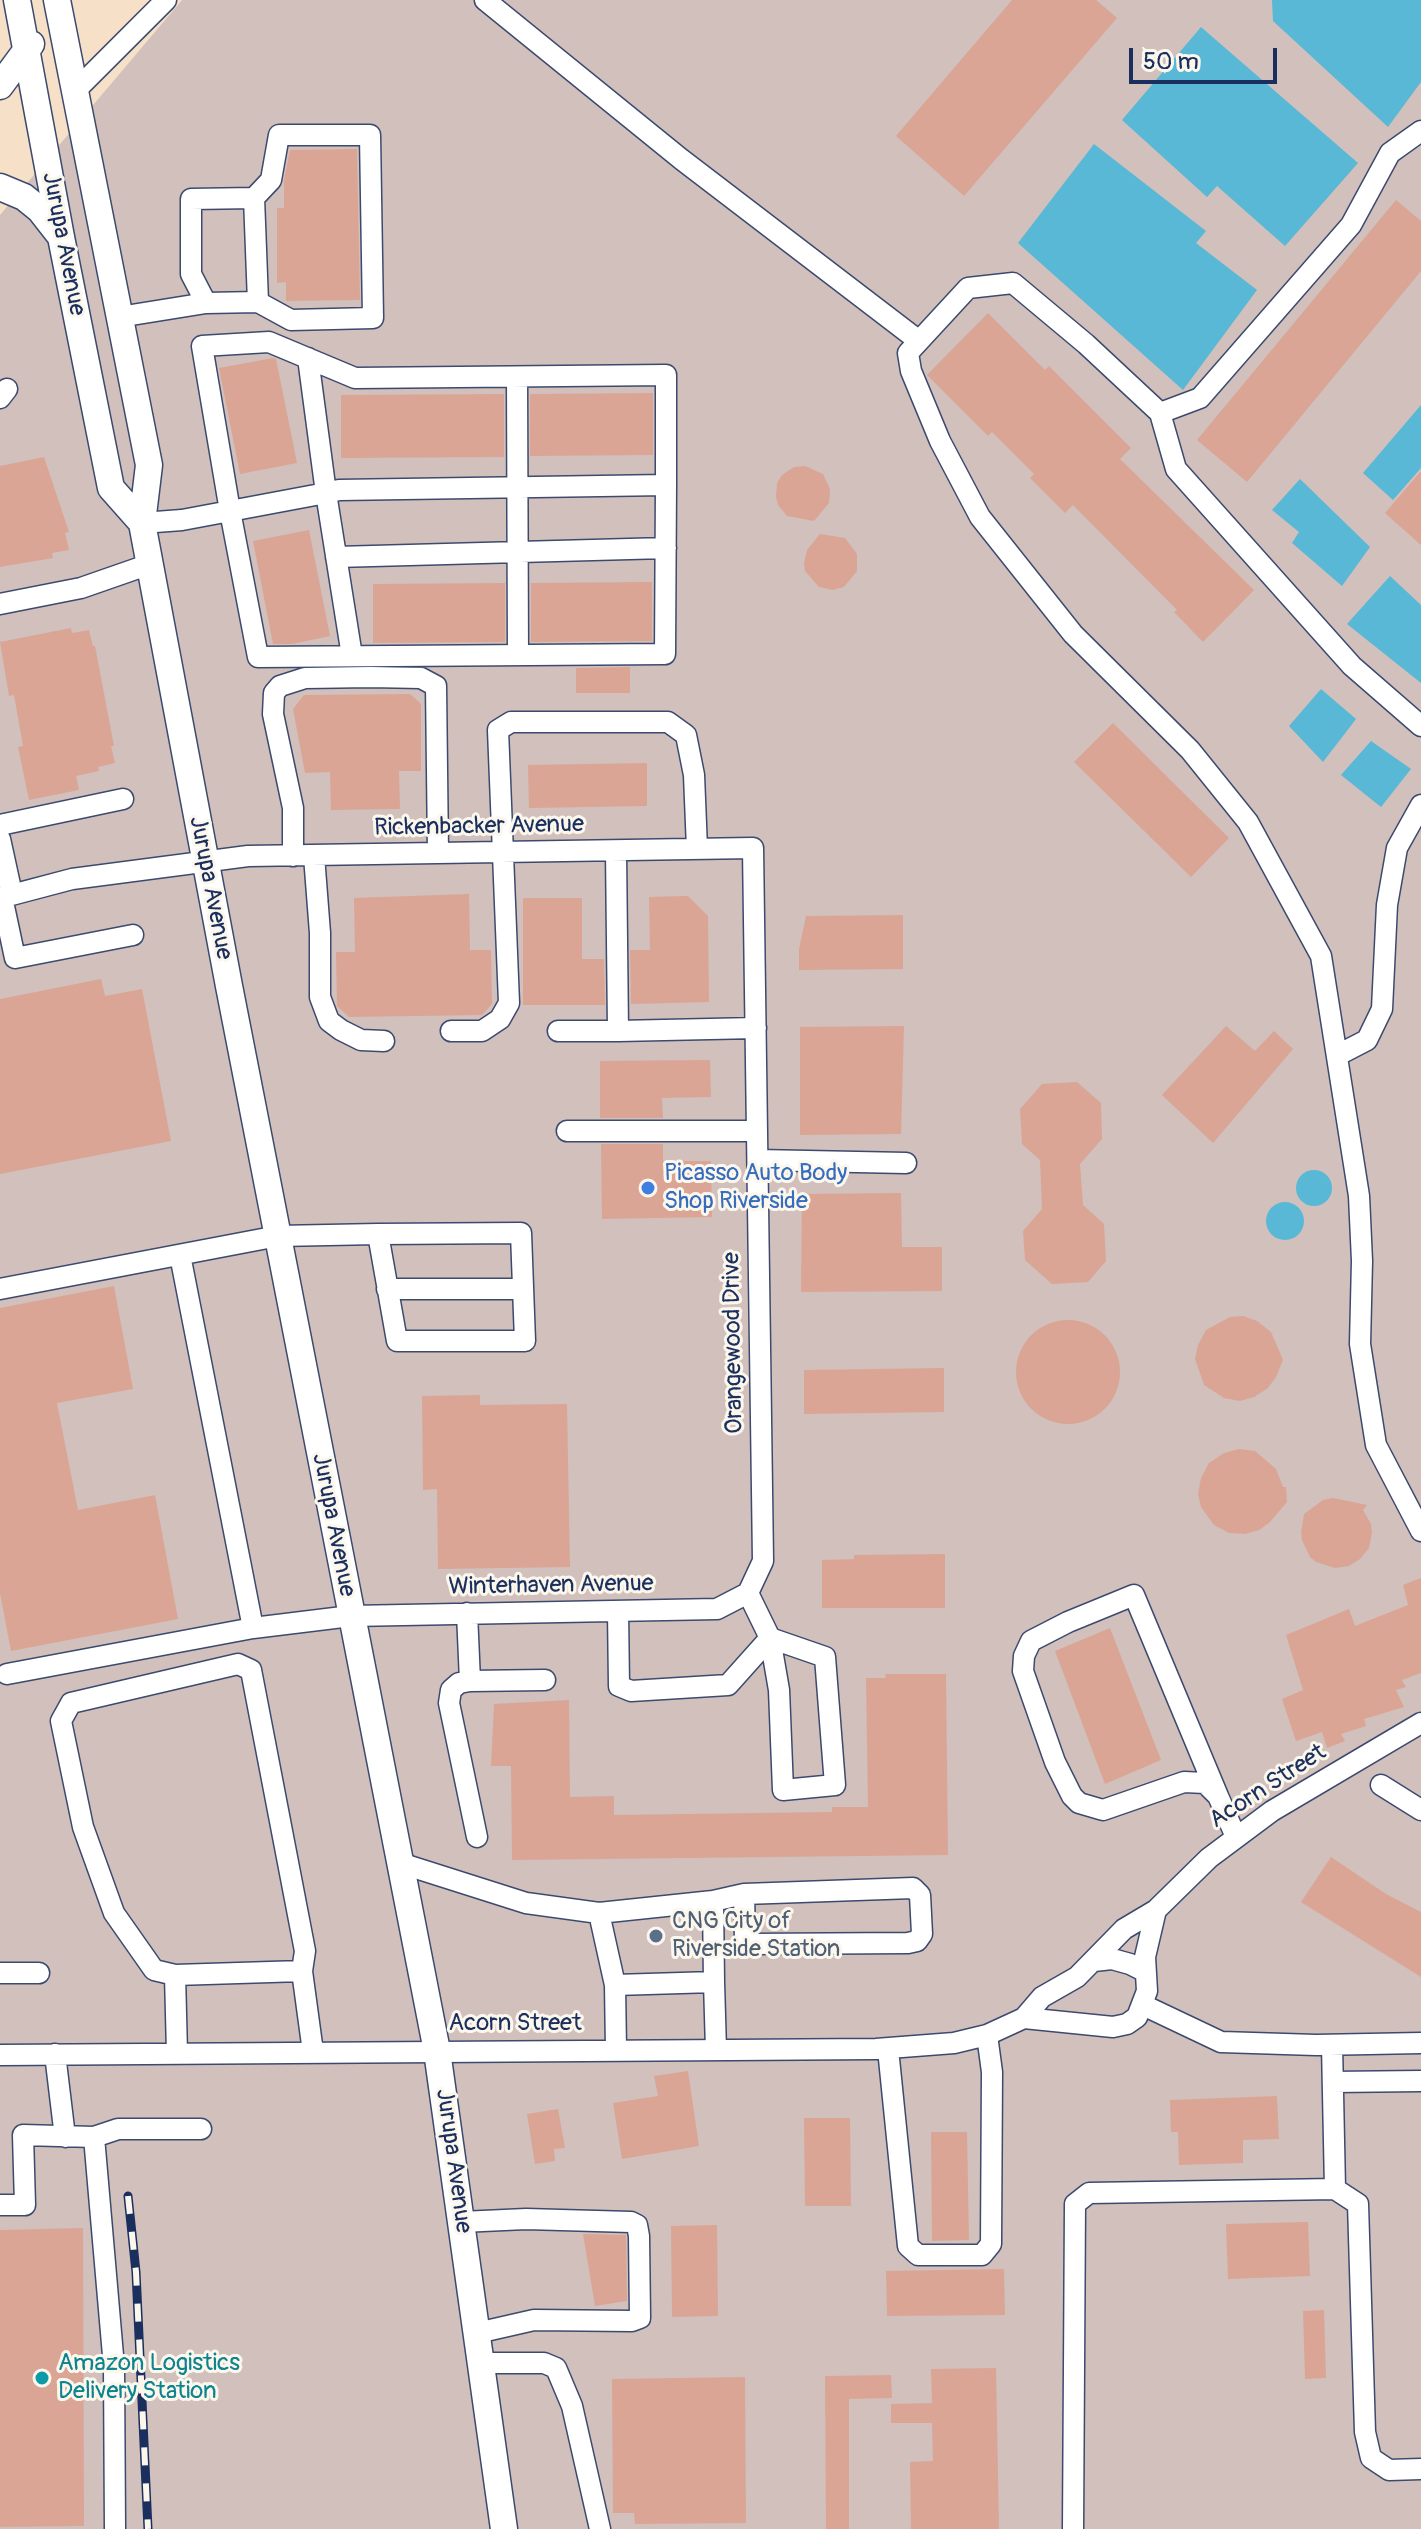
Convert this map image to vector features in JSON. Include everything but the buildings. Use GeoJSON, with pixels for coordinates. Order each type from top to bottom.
{"type":"FeatureCollection","features":[{"type":"Feature","properties":{"kind":"main road","name":"Jurupa Avenue"},"geometry":{"type":"LineString","coordinates":[[17,0],[111,488],[142,523]]}},
{"type":"Feature","properties":{"kind":"main road","name":"Jurupa Avenue"},"geometry":{"type":"LineString","coordinates":[[62,4],[74,92],[149,465],[142,523],[205,862],[437,2051],[504,2529]]}},
{"type":"Feature","properties":{"kind":"main road"},"geometry":{"type":"LineString","coordinates":[[0,86],[62,4]]}},
{"type":"Feature","properties":{"kind":"main road"},"geometry":{"type":"LineString","coordinates":[[0,187],[24,197],[40,210],[61,237]]}},
{"type":"Feature","properties":{"kind":"street"},"geometry":{"type":"LineString","coordinates":[[74,92],[166,0]]}},
{"type":"Feature","properties":{"kind":"street"},"geometry":{"type":"LineString","coordinates":[[485,0],[681,159],[919,341]]}},
{"type":"Feature","properties":{"kind":"street"},"geometry":{"type":"LineString","coordinates":[[1160,413],[1200,398],[1351,225],[1390,153],[1421,131]]}},
{"type":"Feature","properties":{"kind":"street"},"geometry":{"type":"LineString","coordinates":[[119,317],[206,303],[258,302],[291,320],[373,318],[370,135],[279,135],[271,180],[254,198],[258,302]]}},
{"type":"Feature","properties":{"kind":"street"},"geometry":{"type":"LineString","coordinates":[[206,303],[191,274],[191,199],[254,198]]}},
{"type":"Feature","properties":{"kind":"street"},"geometry":{"type":"LineString","coordinates":[[1421,726],[1352,666],[1176,469],[1160,413],[1086,344],[1013,283],[968,288],[908,353],[911,371],[940,441],[980,517],[1073,634],[1190,750],[1248,822],[1321,956],[1359,1196],[1362,1261],[1360,1344],[1376,1445],[1421,1531]]}},
{"type":"Feature","properties":{"kind":"street"},"geometry":{"type":"LineString","coordinates":[[269,342],[308,358],[355,378],[666,375],[665,654],[258,657],[202,346],[269,342]]}},
{"type":"Feature","properties":{"kind":"street"},"geometry":{"type":"LineString","coordinates":[[308,358],[352,656]]}},
{"type":"Feature","properties":{"kind":"street"},"geometry":{"type":"LineString","coordinates":[[517,377],[518,655]]}},
{"type":"Feature","properties":{"kind":"street"},"geometry":{"type":"LineString","coordinates":[[142,523],[182,520],[339,490],[666,485]]}},
{"type":"Feature","properties":{"kind":"street"},"geometry":{"type":"LineString","coordinates":[[336,557],[666,548]]}},
{"type":"Feature","properties":{"kind":"street"},"geometry":{"type":"LineString","coordinates":[[0,604],[81,588],[150,564]]}},
{"type":"Feature","properties":{"kind":"street"},"geometry":{"type":"LineString","coordinates":[[384,1041],[361,1040],[341,1030],[329,1021],[320,997],[320,933],[273,714],[274,693],[280,686],[305,678],[371,677],[421,678],[436,686],[438,853]]}},
{"type":"Feature","properties":{"kind":"street"},"geometry":{"type":"LineString","coordinates":[[451,1031],[482,1031],[500,1019],[509,1003],[498,730],[511,722],[668,722],[686,735],[694,775],[697,849]]}},
{"type":"Feature","properties":{"kind":"street"},"geometry":{"type":"LineString","coordinates":[[0,825],[123,799]]}},
{"type":"Feature","properties":{"kind":"street"},"geometry":{"type":"LineString","coordinates":[[1338,1055],[1367,1040],[1382,1009],[1387,905],[1397,848],[1421,805]]}},
{"type":"Feature","properties":{"kind":"street"},"geometry":{"type":"LineString","coordinates":[[0,839],[8,960],[133,935]]}},
{"type":"Feature","properties":{"kind":"street","name":"Rickenbacker Avenue"},"geometry":{"type":"LineString","coordinates":[[5,896],[72,879],[248,856],[753,848]]}},
{"type":"Feature","properties":{"kind":"street","name":"Orangewood Drive"},"geometry":{"type":"LineString","coordinates":[[748,1593],[763,1561],[753,848]]}},
{"type":"Feature","properties":{"kind":"street"},"geometry":{"type":"LineString","coordinates":[[616,851],[618,1031]]}},
{"type":"Feature","properties":{"kind":"street"},"geometry":{"type":"LineString","coordinates":[[558,1031],[756,1028]]}},
{"type":"Feature","properties":{"kind":"street"},"geometry":{"type":"LineString","coordinates":[[567,1131],[757,1131]]}},
{"type":"Feature","properties":{"kind":"street"},"geometry":{"type":"LineString","coordinates":[[758,1160],[906,1163]]}},
{"type":"Feature","properties":{"kind":"street"},"geometry":{"type":"LineString","coordinates":[[0,1289],[278,1236],[378,1234],[521,1233],[525,1341],[397,1341],[378,1234]]}},
{"type":"Feature","properties":{"kind":"street"},"geometry":{"type":"LineString","coordinates":[[180,1255],[253,1628]]}},
{"type":"Feature","properties":{"kind":"street"},"geometry":{"type":"LineString","coordinates":[[387,1289],[523,1289]]}},
{"type":"Feature","properties":{"kind":"street"},"geometry":{"type":"LineString","coordinates":[[748,1593],[770,1638],[779,1690],[783,1790],[835,1785],[825,1657],[770,1638]]}},
{"type":"Feature","properties":{"kind":"street","name":"Winterhaven Avenue"},"geometry":{"type":"LineString","coordinates":[[7,1674],[253,1628],[351,1616],[717,1609],[748,1593]]}},
{"type":"Feature","properties":{"kind":"street"},"geometry":{"type":"LineString","coordinates":[[1218,1796],[1205,1783],[1184,1782],[1103,1810],[1079,1803],[1072,1796],[1055,1762],[1023,1671],[1024,1656],[1031,1641],[1134,1595],[1236,1837]]}},
{"type":"Feature","properties":{"kind":"street"},"geometry":{"type":"LineString","coordinates":[[618,1611],[619,1686],[631,1691],[728,1685],[770,1638]]}},
{"type":"Feature","properties":{"kind":"street"},"geometry":{"type":"LineString","coordinates":[[467,1613],[470,1681]]}},
{"type":"Feature","properties":{"kind":"street"},"geometry":{"type":"LineString","coordinates":[[302,1971],[175,1975],[154,1970],[114,1913],[83,1827],[61,1721],[71,1703],[238,1664],[251,1670],[305,1951],[302,1971],[313,2052]]}},
{"type":"Feature","properties":{"kind":"street"},"geometry":{"type":"LineString","coordinates":[[477,1837],[449,1703],[451,1690],[459,1683],[470,1681],[545,1680]]}},
{"type":"Feature","properties":{"kind":"street","name":"Acorn Street"},"geometry":{"type":"LineString","coordinates":[[0,2055],[888,2049],[954,2043],[987,2035],[1024,2018],[1042,1997],[1077,1977],[1124,1929],[1156,1910],[1209,1858],[1236,1837],[1272,1811],[1417,1730]]}},
{"type":"Feature","properties":{"kind":"street"},"geometry":{"type":"LineString","coordinates":[[1381,1785],[1421,1810]]}},
{"type":"Feature","properties":{"kind":"street"},"geometry":{"type":"LineString","coordinates":[[400,1863],[526,1903],[599,1913],[713,1901],[744,1894],[913,1888],[920,1895],[922,1934],[917,1941],[908,1943],[750,1944],[745,1940],[744,1894]]}},
{"type":"Feature","properties":{"kind":"street"},"geometry":{"type":"LineString","coordinates":[[713,1901],[716,2050]]}},
{"type":"Feature","properties":{"kind":"street"},"geometry":{"type":"LineString","coordinates":[[1024,2018],[1113,2027],[1127,2024],[1137,2017],[1147,1991],[1145,1957],[1156,1910]]}},
{"type":"Feature","properties":{"kind":"street"},"geometry":{"type":"LineString","coordinates":[[599,1913],[615,1985],[616,2050]]}},
{"type":"Feature","properties":{"kind":"street"},"geometry":{"type":"LineString","coordinates":[[1094,1961],[1112,1959],[1144,1971]]}},
{"type":"Feature","properties":{"kind":"street"},"geometry":{"type":"LineString","coordinates":[[0,1973],[39,1973]]}},
{"type":"Feature","properties":{"kind":"street"},"geometry":{"type":"LineString","coordinates":[[175,1975],[177,2053]]}},
{"type":"Feature","properties":{"kind":"street"},"geometry":{"type":"LineString","coordinates":[[615,1985],[714,1982]]}},
{"type":"Feature","properties":{"kind":"street"},"geometry":{"type":"LineString","coordinates":[[1143,2005],[1221,2042],[1332,2045],[1421,2043]]}},
{"type":"Feature","properties":{"kind":"street"},"geometry":{"type":"LineString","coordinates":[[888,2049],[908,2246],[918,2255],[982,2255],[991,2244],[992,2072],[987,2035]]}},
{"type":"Feature","properties":{"kind":"street"},"geometry":{"type":"LineString","coordinates":[[1332,2045],[1335,2189]]}},
{"type":"Feature","properties":{"kind":"street"},"geometry":{"type":"LineString","coordinates":[[55,2054],[65,2137]]}},
{"type":"Feature","properties":{"kind":"street"},"geometry":{"type":"LineString","coordinates":[[1333,2082],[1421,2081]]}},
{"type":"Feature","properties":{"kind":"street"},"geometry":{"type":"LineString","coordinates":[[0,2205],[25,2205],[23,2135],[94,2137],[118,2129],[201,2129]]}},
{"type":"Feature","properties":{"kind":"street"},"geometry":{"type":"LineString","coordinates":[[94,2137],[114,2367],[115,2529]]}},
{"type":"Feature","properties":{"kind":"street"},"geometry":{"type":"LineString","coordinates":[[1073,2529],[1075,2204],[1089,2193],[1335,2189],[1358,2204],[1365,2432],[1371,2458],[1389,2470],[1421,2469]]}},
{"type":"Feature","properties":{"kind":"street"},"geometry":{"type":"LineString","coordinates":[[461,2222],[526,2219],[631,2222],[637,2225],[639,2236],[640,2318],[632,2321],[534,2320],[477,2333]]}},
{"type":"Feature","properties":{"kind":"street"},"geometry":{"type":"LineString","coordinates":[[481,2363],[544,2363],[556,2368],[572,2406],[600,2529]]}},
{"type":"Feature","properties":{"kind":"shaded area"},"geometry":{"type":"Polygon","coordinates":[[[182,0],[1421,0],[1421,2529],[0,2529],[0,215],[182,0]]]}},
{"type":"Feature","properties":{"kind":"water"},"geometry":{"type":"Polygon","coordinates":[[[1272,0],[1421,0],[1421,82],[1388,127],[1273,21],[1272,0]]]}},
{"type":"Feature","properties":{"kind":"water"},"geometry":{"type":"Polygon","coordinates":[[[1201,27],[1358,163],[1285,246],[1217,186],[1207,197],[1122,120],[1201,27]]]}},
{"type":"Feature","properties":{"kind":"water"},"geometry":{"type":"Polygon","coordinates":[[[1094,144],[1206,231],[1196,243],[1257,290],[1183,390],[1018,243],[1094,144]]]}},
{"type":"Feature","properties":{"kind":"water"},"geometry":{"type":"Polygon","coordinates":[[[1421,405],[1421,468],[1393,500],[1363,473],[1421,405]]]}},
{"type":"Feature","properties":{"kind":"water"},"geometry":{"type":"Polygon","coordinates":[[[1300,479],[1370,547],[1342,586],[1292,543],[1299,532],[1272,510],[1300,479]]]}},
{"type":"Feature","properties":{"kind":"water"},"geometry":{"type":"Polygon","coordinates":[[[1390,576],[1421,605],[1421,683],[1347,624],[1390,576]]]}},
{"type":"Feature","properties":{"kind":"water"},"geometry":{"type":"Polygon","coordinates":[[[1321,689],[1356,719],[1323,762],[1289,726],[1321,689]]]}},
{"type":"Feature","properties":{"kind":"water"},"geometry":{"type":"Polygon","coordinates":[[[1371,741],[1411,769],[1381,807],[1341,775],[1371,741]]]}},
{"type":"Feature","properties":{"kind":"water"},"geometry":{"type":"Polygon","coordinates":[[[1314,1170],[1327,1175],[1332,1188],[1327,1201],[1314,1206],[1301,1201],[1296,1188],[1301,1175],[1314,1170]]]}},
{"type":"Feature","properties":{"kind":"water"},"geometry":{"type":"Polygon","coordinates":[[[1285,1202],[1298,1208],[1304,1221],[1298,1234],[1285,1240],[1272,1234],[1266,1221],[1272,1208],[1285,1202]]]}},
{"type":"Feature","properties":{"kind":"railway"},"geometry":{"type":"LineString","coordinates":[[128,2196],[136,2272],[148,2529]]}},
{"type":"Feature","properties":{"kind":"place","name":"Picasso Auto Body Shop Riverside"},"geometry":{"type":"Point","coordinates":[648,1188]}},
{"type":"Feature","properties":{"kind":"place","name":"CNG City of Riverside Station"},"geometry":{"type":"Point","coordinates":[656,1936]}},
{"type":"Feature","properties":{"kind":"place","name":"Amazon Logistics Delivery Station"},"geometry":{"type":"Point","coordinates":[42,2378]}}]}
